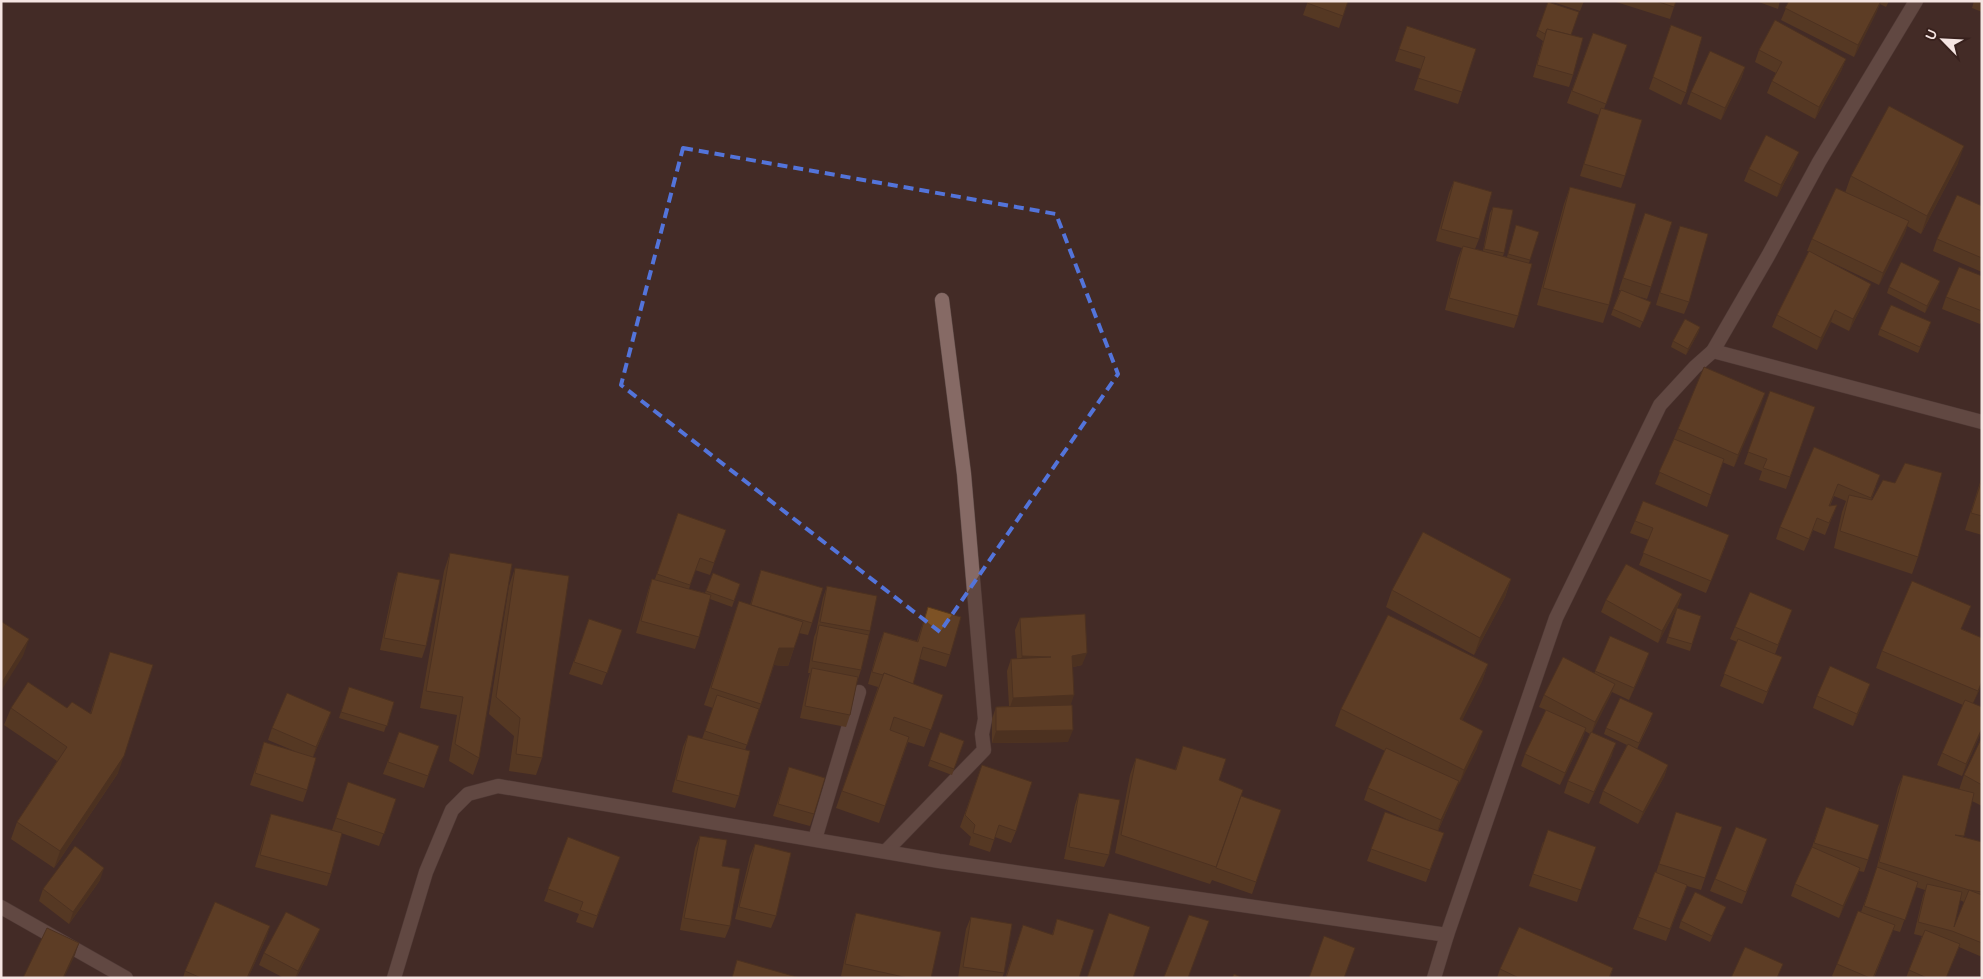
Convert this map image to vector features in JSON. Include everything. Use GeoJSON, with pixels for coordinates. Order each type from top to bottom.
{"type":"FeatureCollection","features":[{"type":"Feature","properties":{"kind":"street"},"geometry":{"type":"LineString","coordinates":[[1434,978],[1556,618],[1660,405],[1695,367],[1713,351],[1768,256],[1818,162],[1916,1]]}},
{"type":"Feature","properties":{"kind":"street"},"geometry":{"type":"LineString","coordinates":[[886,852],[984,750],[982,734],[985,719],[964,474],[942,300]]}},
{"type":"Feature","properties":{"kind":"street"},"geometry":{"type":"LineString","coordinates":[[1713,351],[1982,422]]}},
{"type":"Feature","properties":{"kind":"street"},"geometry":{"type":"LineString","coordinates":[[815,839],[859,692]]}},
{"type":"Feature","properties":{"kind":"street"},"geometry":{"type":"LineString","coordinates":[[394,978],[426,872],[452,810],[468,794],[498,786],[815,839],[939,862],[1447,935]]}},
{"type":"Feature","properties":{"kind":"street"},"geometry":{"type":"LineString","coordinates":[[1,908],[126,978]]}},
{"type":"Feature","properties":{"kind":"highlighted area"},"geometry":{"type":"Polygon","coordinates":[[[683,148],[1056,214],[1118,374],[940,632],[621,385],[683,148]]]}},
{"type":"Feature","properties":{"kind":"building"},"geometry":{"type":"Polygon","coordinates":[[[1308,1],[1348,1],[1343,16],[1307,3],[1308,1]]]}},
{"type":"Feature","properties":{"kind":"building"},"geometry":{"type":"Polygon","coordinates":[[[1656,1],[1676,1],[1674,7],[1656,1]]]}},
{"type":"Feature","properties":{"kind":"building"},"geometry":{"type":"Polygon","coordinates":[[[1789,1],[1881,1],[1858,45],[1785,8],[1789,1]]]}},
{"type":"Feature","properties":{"kind":"building"},"geometry":{"type":"Polygon","coordinates":[[[1548,2],[1579,12],[1571,35],[1547,29],[1545,34],[1538,30],[1548,2]]]}},
{"type":"Feature","properties":{"kind":"building"},"geometry":{"type":"Polygon","coordinates":[[[1775,20],[1846,59],[1819,107],[1772,81],[1782,62],[1759,50],[1775,20]]]}},
{"type":"Feature","properties":{"kind":"building"},"geometry":{"type":"Polygon","coordinates":[[[1671,25],[1702,37],[1686,93],[1653,77],[1671,25]]]}},
{"type":"Feature","properties":{"kind":"building"},"geometry":{"type":"Polygon","coordinates":[[[1407,26],[1476,49],[1462,92],[1418,78],[1425,57],[1399,49],[1407,26]]]}},
{"type":"Feature","properties":{"kind":"building"},"geometry":{"type":"Polygon","coordinates":[[[1547,29],[1583,38],[1573,75],[1537,65],[1547,29]]]}},
{"type":"Feature","properties":{"kind":"building"},"geometry":{"type":"Polygon","coordinates":[[[1593,33],[1627,45],[1606,104],[1572,91],[1593,33]]]}},
{"type":"Feature","properties":{"kind":"building"},"geometry":{"type":"Polygon","coordinates":[[[1710,51],[1745,67],[1725,108],[1691,92],[1710,51]]]}},
{"type":"Feature","properties":{"kind":"building"},"geometry":{"type":"Polygon","coordinates":[[[1889,106],[1964,146],[1927,216],[1851,176],[1889,106]]]}},
{"type":"Feature","properties":{"kind":"building"},"geometry":{"type":"Polygon","coordinates":[[[1601,108],[1642,120],[1625,176],[1584,164],[1601,108]]]}},
{"type":"Feature","properties":{"kind":"building"},"geometry":{"type":"Polygon","coordinates":[[[1766,135],[1799,152],[1781,185],[1749,169],[1766,135]]]}},
{"type":"Feature","properties":{"kind":"building"},"geometry":{"type":"Polygon","coordinates":[[[1454,181],[1492,192],[1479,239],[1441,229],[1454,181]]]}},
{"type":"Feature","properties":{"kind":"building"},"geometry":{"type":"Polygon","coordinates":[[[1570,187],[1636,204],[1609,305],[1543,288],[1570,187]]]}},
{"type":"Feature","properties":{"kind":"building"},"geometry":{"type":"Polygon","coordinates":[[[1836,188],[1909,221],[1883,273],[1812,239],[1836,188]]]}},
{"type":"Feature","properties":{"kind":"building"},"geometry":{"type":"Polygon","coordinates":[[[1957,195],[1982,206],[1982,258],[1937,239],[1957,195]]]}},
{"type":"Feature","properties":{"kind":"building"},"geometry":{"type":"Polygon","coordinates":[[[1493,207],[1513,210],[1504,253],[1484,249],[1493,207]]]}},
{"type":"Feature","properties":{"kind":"building"},"geometry":{"type":"Polygon","coordinates":[[[1645,213],[1672,222],[1651,287],[1623,278],[1645,213]]]}},
{"type":"Feature","properties":{"kind":"building"},"geometry":{"type":"Polygon","coordinates":[[[1516,225],[1539,232],[1530,260],[1508,254],[1516,225]]]}},
{"type":"Feature","properties":{"kind":"building"},"geometry":{"type":"Polygon","coordinates":[[[1680,226],[1708,234],[1689,302],[1660,293],[1680,226]]]}},
{"type":"Feature","properties":{"kind":"building"},"geometry":{"type":"Polygon","coordinates":[[[1463,246],[1532,264],[1518,316],[1449,298],[1463,246]]]}},
{"type":"Feature","properties":{"kind":"building"},"geometry":{"type":"Polygon","coordinates":[[[1809,251],[1871,284],[1853,319],[1835,310],[1821,338],[1777,315],[1809,251]]]}},
{"type":"Feature","properties":{"kind":"building"},"geometry":{"type":"Polygon","coordinates":[[[1901,262],[1940,281],[1927,306],[1889,287],[1901,262]]]}},
{"type":"Feature","properties":{"kind":"building"},"geometry":{"type":"Polygon","coordinates":[[[1959,267],[1982,276],[1982,311],[1946,297],[1959,267]]]}},
{"type":"Feature","properties":{"kind":"building"},"geometry":{"type":"Polygon","coordinates":[[[1621,290],[1651,302],[1643,322],[1613,309],[1621,290]]]}},
{"type":"Feature","properties":{"kind":"building"},"geometry":{"type":"Polygon","coordinates":[[[1891,305],[1931,322],[1920,347],[1880,329],[1891,305]]]}},
{"type":"Feature","properties":{"kind":"building"},"geometry":{"type":"Polygon","coordinates":[[[1685,319],[1700,327],[1688,349],[1673,341],[1685,319]]]}},
{"type":"Feature","properties":{"kind":"building"},"geometry":{"type":"Polygon","coordinates":[[[1704,367],[1765,393],[1738,455],[1678,429],[1704,367]]]}},
{"type":"Feature","properties":{"kind":"building"},"geometry":{"type":"Polygon","coordinates":[[[1770,391],[1815,407],[1790,477],[1763,468],[1767,459],[1748,452],[1770,391]]]}},
{"type":"Feature","properties":{"kind":"building"},"geometry":{"type":"Polygon","coordinates":[[[1674,439],[1724,459],[1711,495],[1659,472],[1674,439]]]}},
{"type":"Feature","properties":{"kind":"building"},"geometry":{"type":"Polygon","coordinates":[[[1814,447],[1880,475],[1871,498],[1838,484],[1829,506],[1837,505],[1829,523],[1817,518],[1809,539],[1780,527],[1814,447]]]}},
{"type":"Feature","properties":{"kind":"building"},"geometry":{"type":"Polygon","coordinates":[[[1905,463],[1942,473],[1918,557],[1840,531],[1849,495],[1872,500],[1883,480],[1895,483],[1905,463]]]}},
{"type":"Feature","properties":{"kind":"building"},"geometry":{"type":"Polygon","coordinates":[[[1982,479],[1982,516],[1971,513],[1982,479]]]}},
{"type":"Feature","properties":{"kind":"building"},"geometry":{"type":"Polygon","coordinates":[[[1643,501],[1729,535],[1711,581],[1643,553],[1653,528],[1635,521],[1643,501]]]}},
{"type":"Feature","properties":{"kind":"building"},"geometry":{"type":"Polygon","coordinates":[[[678,513],[726,530],[714,563],[700,558],[690,585],[657,574],[678,513]]]}},
{"type":"Feature","properties":{"kind":"building"},"geometry":{"type":"Polygon","coordinates":[[[1423,532],[1511,579],[1480,638],[1392,590],[1423,532]]]}},
{"type":"Feature","properties":{"kind":"building"},"geometry":{"type":"Polygon","coordinates":[[[450,553],[512,564],[479,758],[455,744],[463,697],[426,691],[450,553]]]}},
{"type":"Feature","properties":{"kind":"building"},"geometry":{"type":"Polygon","coordinates":[[[1626,564],[1682,594],[1662,631],[1606,600],[1626,564]]]}},
{"type":"Feature","properties":{"kind":"building"},"geometry":{"type":"Polygon","coordinates":[[[515,568],[569,576],[542,758],[516,754],[520,718],[496,697],[515,568]]]}},
{"type":"Feature","properties":{"kind":"building"},"geometry":{"type":"Polygon","coordinates":[[[761,570],[823,588],[812,623],[751,605],[761,570]]]}},
{"type":"Feature","properties":{"kind":"building"},"geometry":{"type":"Polygon","coordinates":[[[398,572],[440,580],[426,646],[384,638],[398,572]]]}},
{"type":"Feature","properties":{"kind":"building"},"geometry":{"type":"Polygon","coordinates":[[[713,573],[740,584],[734,601],[706,591],[713,573]]]}},
{"type":"Feature","properties":{"kind":"building"},"geometry":{"type":"Polygon","coordinates":[[[652,579],[711,595],[699,637],[641,621],[652,579]]]}},
{"type":"Feature","properties":{"kind":"building"},"geometry":{"type":"Polygon","coordinates":[[[1912,581],[1971,606],[1961,629],[1982,638],[1982,681],[1978,691],[1882,651],[1912,581]]]}},
{"type":"Feature","properties":{"kind":"building"},"geometry":{"type":"Polygon","coordinates":[[[827,586],[877,596],[870,631],[820,622],[827,586]]]}},
{"type":"Feature","properties":{"kind":"building"},"geometry":{"type":"Polygon","coordinates":[[[1750,592],[1792,610],[1778,645],[1735,627],[1750,592]]]}},
{"type":"Feature","properties":{"kind":"building"},"geometry":{"type":"Polygon","coordinates":[[[739,601],[803,622],[794,648],[779,648],[761,704],[711,688],[739,601]]]}},
{"type":"Feature","properties":{"kind":"building"},"geometry":{"type":"Polygon","coordinates":[[[928,607],[961,617],[950,655],[923,647],[913,684],[884,673],[883,675],[872,672],[884,632],[918,642],[928,607]]]}},
{"type":"Feature","properties":{"kind":"building"},"geometry":{"type":"Polygon","coordinates":[[[1677,608],[1701,616],[1692,644],[1668,637],[1677,608]]]}},
{"type":"Feature","properties":{"kind":"building"},"geometry":{"type":"Polygon","coordinates":[[[1085,614],[1087,653],[1072,656],[1074,695],[1013,698],[1011,659],[1051,657],[1022,656],[1020,618],[1085,614]]]}},
{"type":"Feature","properties":{"kind":"building"},"geometry":{"type":"Polygon","coordinates":[[[1388,615],[1488,664],[1460,719],[1483,731],[1464,770],[1341,709],[1388,615]]]}},
{"type":"Feature","properties":{"kind":"building"},"geometry":{"type":"Polygon","coordinates":[[[589,619],[622,630],[607,673],[574,662],[589,619]]]}},
{"type":"Feature","properties":{"kind":"building"},"geometry":{"type":"Polygon","coordinates":[[[1,623],[29,639],[1,684],[1,623]]]}},
{"type":"Feature","properties":{"kind":"building"},"geometry":{"type":"Polygon","coordinates":[[[819,625],[869,635],[861,670],[812,661],[819,625]]]}},
{"type":"Feature","properties":{"kind":"building"},"geometry":{"type":"Polygon","coordinates":[[[1610,636],[1649,653],[1634,688],[1595,671],[1610,636]]]}},
{"type":"Feature","properties":{"kind":"building"},"geometry":{"type":"Polygon","coordinates":[[[1738,639],[1782,657],[1767,692],[1724,674],[1738,639]]]}},
{"type":"Feature","properties":{"kind":"building"},"geometry":{"type":"Polygon","coordinates":[[[110,652],[153,665],[124,756],[60,851],[17,822],[67,747],[11,708],[28,682],[67,708],[72,702],[91,714],[110,652]]]}},
{"type":"Feature","properties":{"kind":"building"},"geometry":{"type":"Polygon","coordinates":[[[1563,657],[1615,684],[1595,722],[1544,695],[1563,657]]]}},
{"type":"Feature","properties":{"kind":"building"},"geometry":{"type":"Polygon","coordinates":[[[1830,666],[1870,684],[1857,714],[1817,696],[1830,666]]]}},
{"type":"Feature","properties":{"kind":"building"},"geometry":{"type":"Polygon","coordinates":[[[812,668],[858,677],[850,715],[805,706],[812,668]]]}},
{"type":"Feature","properties":{"kind":"building"},"geometry":{"type":"Polygon","coordinates":[[[884,673],[943,695],[931,730],[894,717],[890,730],[909,737],[885,806],[842,791],[884,673]]]}},
{"type":"Feature","properties":{"kind":"building"},"geometry":{"type":"Polygon","coordinates":[[[349,687],[394,702],[387,726],[341,712],[349,687]]]}},
{"type":"Feature","properties":{"kind":"building"},"geometry":{"type":"Polygon","coordinates":[[[287,693],[331,712],[316,747],[272,728],[287,693]]]}},
{"type":"Feature","properties":{"kind":"building"},"geometry":{"type":"Polygon","coordinates":[[[717,695],[759,709],[747,745],[705,731],[717,695]]]}},
{"type":"Feature","properties":{"kind":"building"},"geometry":{"type":"Polygon","coordinates":[[[1620,698],[1653,713],[1639,743],[1606,728],[1620,698]]]}},
{"type":"Feature","properties":{"kind":"building"},"geometry":{"type":"Polygon","coordinates":[[[1965,700],[1982,707],[1982,728],[1966,764],[1942,753],[1965,700]]]}},
{"type":"Feature","properties":{"kind":"building"},"geometry":{"type":"Polygon","coordinates":[[[1072,705],[1073,730],[996,731],[996,707],[1072,705]]]}},
{"type":"Feature","properties":{"kind":"building"},"geometry":{"type":"Polygon","coordinates":[[[1546,710],[1586,728],[1565,773],[1525,754],[1546,710]]]}},
{"type":"Feature","properties":{"kind":"building"},"geometry":{"type":"Polygon","coordinates":[[[399,732],[439,746],[428,776],[388,762],[399,732]]]}},
{"type":"Feature","properties":{"kind":"building"},"geometry":{"type":"Polygon","coordinates":[[[940,732],[964,741],[954,769],[930,760],[940,732]]]}},
{"type":"Feature","properties":{"kind":"building"},"geometry":{"type":"Polygon","coordinates":[[[1591,732],[1616,743],[1594,792],[1568,781],[1591,732]]]}},
{"type":"Feature","properties":{"kind":"building"},"geometry":{"type":"Polygon","coordinates":[[[688,735],[750,751],[739,796],[676,780],[688,735]]]}},
{"type":"Feature","properties":{"kind":"building"},"geometry":{"type":"Polygon","coordinates":[[[1982,737],[1982,785],[1964,775],[1982,737]]]}},
{"type":"Feature","properties":{"kind":"building"},"geometry":{"type":"Polygon","coordinates":[[[264,742],[316,758],[307,790],[255,773],[264,742]]]}},
{"type":"Feature","properties":{"kind":"building"},"geometry":{"type":"Polygon","coordinates":[[[1628,744],[1668,765],[1643,812],[1603,791],[1628,744]]]}},
{"type":"Feature","properties":{"kind":"building"},"geometry":{"type":"Polygon","coordinates":[[[1183,746],[1226,759],[1219,780],[1243,790],[1216,867],[1121,835],[1136,758],[1176,770],[1183,746]]]}},
{"type":"Feature","properties":{"kind":"building"},"geometry":{"type":"Polygon","coordinates":[[[1386,748],[1459,781],[1441,820],[1368,788],[1386,748]]]}},
{"type":"Feature","properties":{"kind":"building"},"geometry":{"type":"Polygon","coordinates":[[[982,765],[1032,782],[1016,831],[999,825],[994,840],[973,833],[975,825],[965,815],[982,765]]]}},
{"type":"Feature","properties":{"kind":"building"},"geometry":{"type":"Polygon","coordinates":[[[789,767],[825,778],[814,814],[778,804],[789,767]]]}},
{"type":"Feature","properties":{"kind":"building"},"geometry":{"type":"Polygon","coordinates":[[[1903,775],[1974,793],[1964,836],[1955,835],[1982,842],[1982,892],[1969,890],[1879,862],[1903,775]]]}},
{"type":"Feature","properties":{"kind":"building"},"geometry":{"type":"Polygon","coordinates":[[[348,782],[396,799],[384,834],[336,818],[348,782]]]}},
{"type":"Feature","properties":{"kind":"building"},"geometry":{"type":"Polygon","coordinates":[[[1079,793],[1120,800],[1109,855],[1069,847],[1079,793]]]}},
{"type":"Feature","properties":{"kind":"building"},"geometry":{"type":"Polygon","coordinates":[[[1241,796],[1281,810],[1256,882],[1216,868],[1241,796]]]}},
{"type":"Feature","properties":{"kind":"building"},"geometry":{"type":"Polygon","coordinates":[[[1826,807],[1879,825],[1868,860],[1814,843],[1826,807]]]}},
{"type":"Feature","properties":{"kind":"building"},"geometry":{"type":"Polygon","coordinates":[[[1385,812],[1444,833],[1430,870],[1371,849],[1385,812]]]}},
{"type":"Feature","properties":{"kind":"building"},"geometry":{"type":"Polygon","coordinates":[[[1676,812],[1722,827],[1705,878],[1659,864],[1676,812]]]}},
{"type":"Feature","properties":{"kind":"building"},"geometry":{"type":"Polygon","coordinates":[[[271,814],[342,833],[331,874],[260,855],[271,814]]]}},
{"type":"Feature","properties":{"kind":"building"},"geometry":{"type":"Polygon","coordinates":[[[1736,827],[1767,839],[1746,892],[1715,879],[1736,827]]]}},
{"type":"Feature","properties":{"kind":"building"},"geometry":{"type":"Polygon","coordinates":[[[1548,830],[1596,847],[1581,890],[1533,874],[1548,830]]]}},
{"type":"Feature","properties":{"kind":"building"},"geometry":{"type":"Polygon","coordinates":[[[700,836],[727,840],[722,866],[740,869],[730,926],[684,918],[700,836]]]}},
{"type":"Feature","properties":{"kind":"building"},"geometry":{"type":"Polygon","coordinates":[[[568,837],[620,857],[597,916],[580,910],[583,902],[548,889],[568,837]]]}},
{"type":"Feature","properties":{"kind":"building"},"geometry":{"type":"Polygon","coordinates":[[[755,844],[791,853],[776,916],[739,907],[755,844]]]}},
{"type":"Feature","properties":{"kind":"building"},"geometry":{"type":"Polygon","coordinates":[[[75,846],[104,868],[73,912],[43,889],[75,846]]]}},
{"type":"Feature","properties":{"kind":"building"},"geometry":{"type":"Polygon","coordinates":[[[1812,847],[1860,868],[1843,906],[1795,884],[1812,847]]]}},
{"type":"Feature","properties":{"kind":"building"},"geometry":{"type":"Polygon","coordinates":[[[1877,867],[1918,882],[1905,920],[1864,906],[1877,867]]]}},
{"type":"Feature","properties":{"kind":"building"},"geometry":{"type":"Polygon","coordinates":[[[1655,872],[1687,885],[1670,929],[1638,917],[1655,872]]]}},
{"type":"Feature","properties":{"kind":"building"},"geometry":{"type":"Polygon","coordinates":[[[1927,884],[1962,892],[1954,927],[1969,890],[1982,895],[1982,943],[1952,931],[1918,922],[1927,884]]]}},
{"type":"Feature","properties":{"kind":"building"},"geometry":{"type":"Polygon","coordinates":[[[1695,892],[1726,907],[1712,936],[1681,921],[1695,892]]]}},
{"type":"Feature","properties":{"kind":"building"},"geometry":{"type":"Polygon","coordinates":[[[215,902],[270,926],[247,978],[201,978],[185,971],[215,902]]]}},
{"type":"Feature","properties":{"kind":"building"},"geometry":{"type":"Polygon","coordinates":[[[1858,911],[1895,925],[1873,978],[1837,964],[1858,911]]]}},
{"type":"Feature","properties":{"kind":"building"},"geometry":{"type":"Polygon","coordinates":[[[286,912],[320,929],[298,971],[264,953],[286,912]]]}},
{"type":"Feature","properties":{"kind":"building"},"geometry":{"type":"Polygon","coordinates":[[[856,913],[941,932],[931,978],[908,978],[845,964],[856,913]]]}},
{"type":"Feature","properties":{"kind":"building"},"geometry":{"type":"Polygon","coordinates":[[[1109,913],[1150,927],[1133,978],[1087,978],[1109,913]]]}},
{"type":"Feature","properties":{"kind":"building"},"geometry":{"type":"Polygon","coordinates":[[[1189,915],[1209,921],[1188,978],[1166,978],[1164,977],[1189,915]]]}},
{"type":"Feature","properties":{"kind":"building"},"geometry":{"type":"Polygon","coordinates":[[[971,917],[1012,924],[1004,973],[963,967],[971,917]]]}},
{"type":"Feature","properties":{"kind":"building"},"geometry":{"type":"Polygon","coordinates":[[[1057,919],[1094,930],[1079,978],[1006,978],[1023,925],[1053,935],[1057,919]]]}},
{"type":"Feature","properties":{"kind":"building"},"geometry":{"type":"Polygon","coordinates":[[[1519,927],[1613,968],[1609,978],[1519,978],[1500,969],[1519,927]]]}},
{"type":"Feature","properties":{"kind":"building"},"geometry":{"type":"Polygon","coordinates":[[[47,928],[79,943],[63,978],[23,978],[47,928]]]}},
{"type":"Feature","properties":{"kind":"building"},"geometry":{"type":"Polygon","coordinates":[[[1925,930],[1960,944],[1946,978],[1927,978],[1909,970],[1925,930]]]}},
{"type":"Feature","properties":{"kind":"building"},"geometry":{"type":"Polygon","coordinates":[[[1324,936],[1355,948],[1344,978],[1309,978],[1324,936]]]}},
{"type":"Feature","properties":{"kind":"building"},"geometry":{"type":"Polygon","coordinates":[[[1745,947],[1783,964],[1777,978],[1731,978],[1745,947]]]}},
{"type":"Feature","properties":{"kind":"building"},"geometry":{"type":"Polygon","coordinates":[[[737,960],[800,978],[732,978],[737,960]]]}},
{"type":"Feature","properties":{"kind":"building"},"geometry":{"type":"Polygon","coordinates":[[[1234,974],[1243,978],[1232,978],[1234,974]]]}}]}
